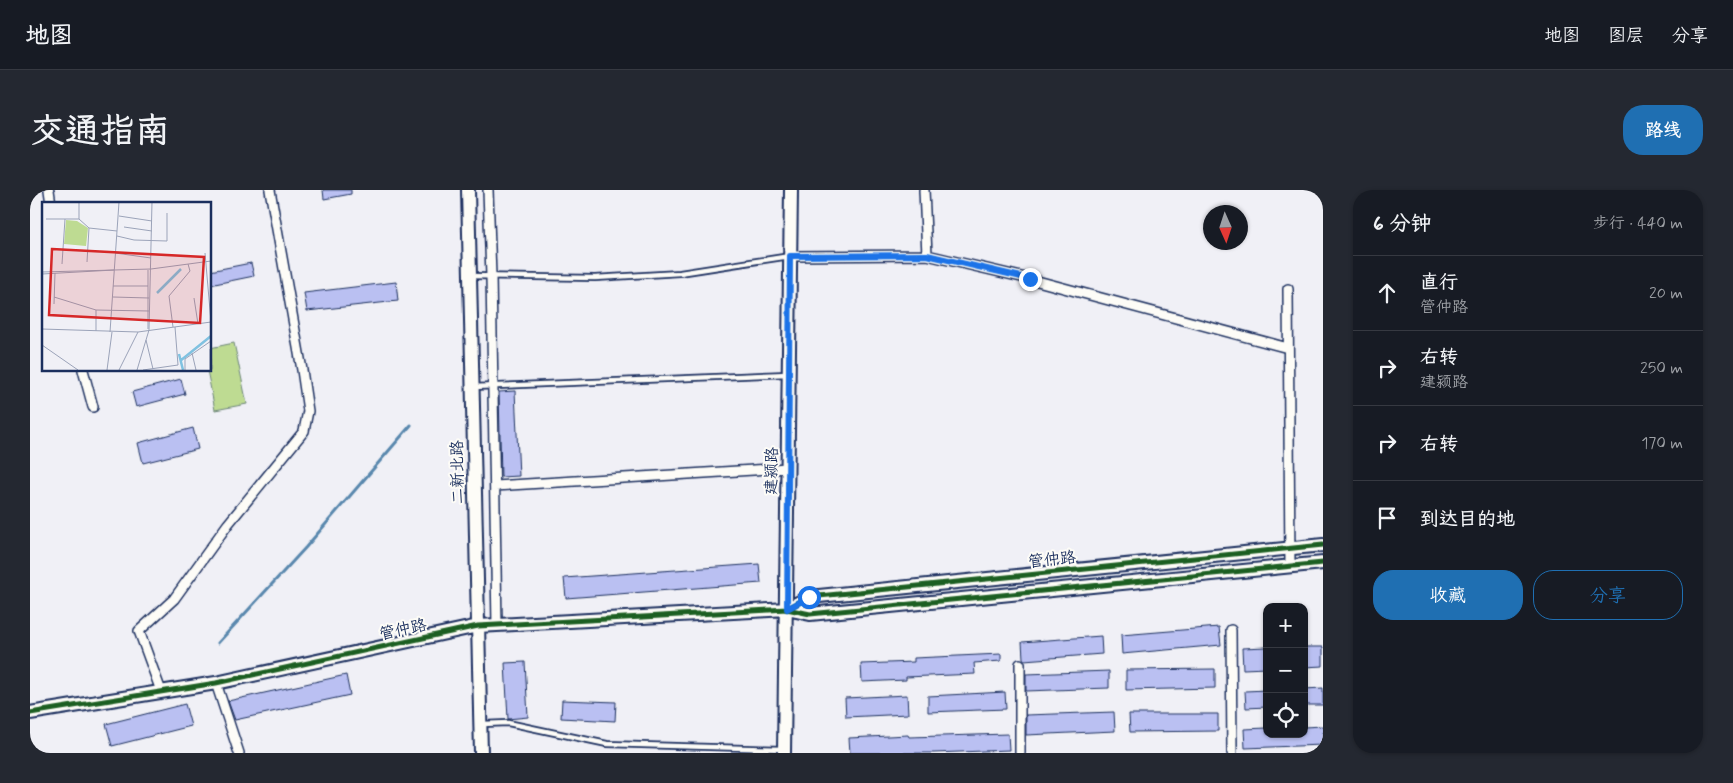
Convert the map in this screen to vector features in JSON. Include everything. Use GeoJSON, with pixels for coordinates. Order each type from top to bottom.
{"type":"FeatureCollection","features":[{"type":"Feature","properties":{"kind":"street"},"geometry":{"type":"LineString","coordinates":[[161,691],[139,631],[174,599],[228,524],[304,431],[308,411],[307,403],[270,190]]}},
{"type":"Feature","properties":{"kind":"street","name":"二新北路"},"geometry":{"type":"LineString","coordinates":[[468,190],[481,753]]}},
{"type":"Feature","properties":{"kind":"street"},"geometry":{"type":"LineString","coordinates":[[488,190],[497,625]]}},
{"type":"Feature","properties":{"kind":"street","name":"建颍路"},"geometry":{"type":"LineString","coordinates":[[784,751],[791,190]]}},
{"type":"Feature","properties":{"kind":"street"},"geometry":{"type":"LineString","coordinates":[[924,190],[927,255]]}},
{"type":"Feature","properties":{"kind":"street"},"geometry":{"type":"LineString","coordinates":[[790,256],[927,255],[1030,279],[1288,348]]}},
{"type":"Feature","properties":{"kind":"street"},"geometry":{"type":"LineString","coordinates":[[1288,289],[1290,567]]}},
{"type":"Feature","properties":{"kind":"street"},"geometry":{"type":"LineString","coordinates":[[84,371],[93,407]]}},
{"type":"Feature","properties":{"kind":"street"},"geometry":{"type":"LineString","coordinates":[[495,486],[788,468]]}},
{"type":"Feature","properties":{"kind":"street","name":"管仲路"},"geometry":{"type":"LineString","coordinates":[[787,609],[809,597],[1323,544]]}},
{"type":"Feature","properties":{"kind":"street","name":"管仲路"},"geometry":{"type":"LineString","coordinates":[[30,713],[216,683],[478,626],[787,609],[810,614],[1323,563]]}},
{"type":"Feature","properties":{"kind":"street"},"geometry":{"type":"LineString","coordinates":[[1231,630],[1232,753]]}},
{"type":"Feature","properties":{"kind":"street"},"geometry":{"type":"LineString","coordinates":[[1020,664],[1020,753]]}},
{"type":"Feature","properties":{"kind":"street"},"geometry":{"type":"LineString","coordinates":[[216,683],[239,753]]}},
{"type":"Feature","properties":{"kind":"lane"},"geometry":{"type":"LineString","coordinates":[[470,276],[595,278],[680,273],[790,256]]}},
{"type":"Feature","properties":{"kind":"lane"},"geometry":{"type":"LineString","coordinates":[[473,387],[789,374]]}},
{"type":"Feature","properties":{"kind":"lane"},"geometry":{"type":"LineString","coordinates":[[481,724],[508,722],[607,744],[784,751]]}},
{"type":"Feature","properties":{"kind":"green space"},"geometry":{"type":"Polygon","coordinates":[[[234,343],[247,404],[215,410],[207,371],[211,371],[211,348],[234,343]]]}},
{"type":"Feature","properties":{"kind":"building"},"geometry":{"type":"Polygon","coordinates":[[[323,190],[351,190],[351,194],[324,199],[323,190]]]}},
{"type":"Feature","properties":{"kind":"building"},"geometry":{"type":"Polygon","coordinates":[[[251,263],[254,276],[211,285],[211,271],[251,263]]]}},
{"type":"Feature","properties":{"kind":"building"},"geometry":{"type":"Polygon","coordinates":[[[396,282],[398,301],[307,311],[304,293],[396,282]]]}},
{"type":"Feature","properties":{"kind":"building"},"geometry":{"type":"Polygon","coordinates":[[[181,379],[185,394],[136,407],[132,392],[181,379]]]}},
{"type":"Feature","properties":{"kind":"building"},"geometry":{"type":"Polygon","coordinates":[[[515,391],[519,476],[501,477],[499,392],[515,391]]]}},
{"type":"Feature","properties":{"kind":"building"},"geometry":{"type":"Polygon","coordinates":[[[193,428],[198,449],[143,463],[138,443],[193,428]]]}},
{"type":"Feature","properties":{"kind":"building"},"geometry":{"type":"Polygon","coordinates":[[[759,564],[761,583],[566,598],[564,578],[759,564]]]}},
{"type":"Feature","properties":{"kind":"building"},"geometry":{"type":"Polygon","coordinates":[[[1219,627],[1221,645],[1122,654],[1121,635],[1219,627]]]}},
{"type":"Feature","properties":{"kind":"building"},"geometry":{"type":"Polygon","coordinates":[[[1101,636],[1102,654],[1024,660],[1023,658],[1022,642],[1101,636]]]}},
{"type":"Feature","properties":{"kind":"building"},"geometry":{"type":"Polygon","coordinates":[[[1263,647],[1263,668],[1243,669],[1242,648],[1263,647]]]}},
{"type":"Feature","properties":{"kind":"building"},"geometry":{"type":"Polygon","coordinates":[[[1308,647],[1323,647],[1323,666],[1308,667],[1308,647]]]}},
{"type":"Feature","properties":{"kind":"building"},"geometry":{"type":"Polygon","coordinates":[[[1001,654],[1001,661],[974,663],[975,674],[906,677],[906,680],[862,682],[861,664],[914,662],[914,658],[1001,654]]]}},
{"type":"Feature","properties":{"kind":"building"},"geometry":{"type":"Polygon","coordinates":[[[525,662],[528,717],[508,719],[505,663],[525,662]]]}},
{"type":"Feature","properties":{"kind":"building"},"geometry":{"type":"Polygon","coordinates":[[[1215,669],[1215,688],[1126,690],[1126,670],[1215,669]]]}},
{"type":"Feature","properties":{"kind":"building"},"geometry":{"type":"Polygon","coordinates":[[[1109,671],[1109,688],[1026,691],[1026,674],[1109,671]]]}},
{"type":"Feature","properties":{"kind":"building"},"geometry":{"type":"Polygon","coordinates":[[[346,675],[350,695],[235,720],[228,701],[346,675]]]}},
{"type":"Feature","properties":{"kind":"building"},"geometry":{"type":"Polygon","coordinates":[[[1323,688],[1323,705],[1308,705],[1308,689],[1323,688]]]}},
{"type":"Feature","properties":{"kind":"building"},"geometry":{"type":"Polygon","coordinates":[[[1263,690],[1263,707],[1246,708],[1245,691],[1263,690]]]}},
{"type":"Feature","properties":{"kind":"building"},"geometry":{"type":"Polygon","coordinates":[[[1005,692],[1006,709],[928,712],[928,696],[1005,692]]]}},
{"type":"Feature","properties":{"kind":"building"},"geometry":{"type":"Polygon","coordinates":[[[907,695],[908,714],[846,717],[845,698],[907,695]]]}},
{"type":"Feature","properties":{"kind":"building"},"geometry":{"type":"Polygon","coordinates":[[[562,700],[616,702],[615,721],[561,718],[562,700]]]}},
{"type":"Feature","properties":{"kind":"building"},"geometry":{"type":"Polygon","coordinates":[[[185,704],[191,726],[112,746],[106,724],[185,704]]]}},
{"type":"Feature","properties":{"kind":"building"},"geometry":{"type":"Polygon","coordinates":[[[1114,712],[1115,731],[1026,735],[1026,715],[1114,712]]]}},
{"type":"Feature","properties":{"kind":"building"},"geometry":{"type":"Polygon","coordinates":[[[1129,714],[1218,714],[1218,731],[1130,732],[1129,714]]]}},
{"type":"Feature","properties":{"kind":"building"},"geometry":{"type":"Polygon","coordinates":[[[1323,726],[1323,745],[1245,748],[1244,729],[1263,728],[1263,738],[1308,738],[1308,727],[1323,726]]]}},
{"type":"Feature","properties":{"kind":"building"},"geometry":{"type":"Polygon","coordinates":[[[1008,734],[1009,750],[934,753],[850,753],[849,738],[908,735],[909,737],[1008,734]]]}},
{"type":"Feature","properties":{"kind":"waterway"},"geometry":{"type":"LineString","coordinates":[[218,643],[306,547],[411,425]]}},
{"type":"Feature","properties":{"kind":"cycle path"},"geometry":{"type":"LineString","coordinates":[[1323,545],[809,597],[787,609],[810,614],[1323,563]]}},
{"type":"Feature","properties":{"kind":"cycle path"},"geometry":{"type":"LineString","coordinates":[[30,713],[216,683],[478,626],[787,609]]}},
{"type":"Feature","properties":{"kind":"route"},"geometry":{"type":"LineString","coordinates":[[809,597],[787,609],[790,256],[927,255],[1030,279]]}}]}
